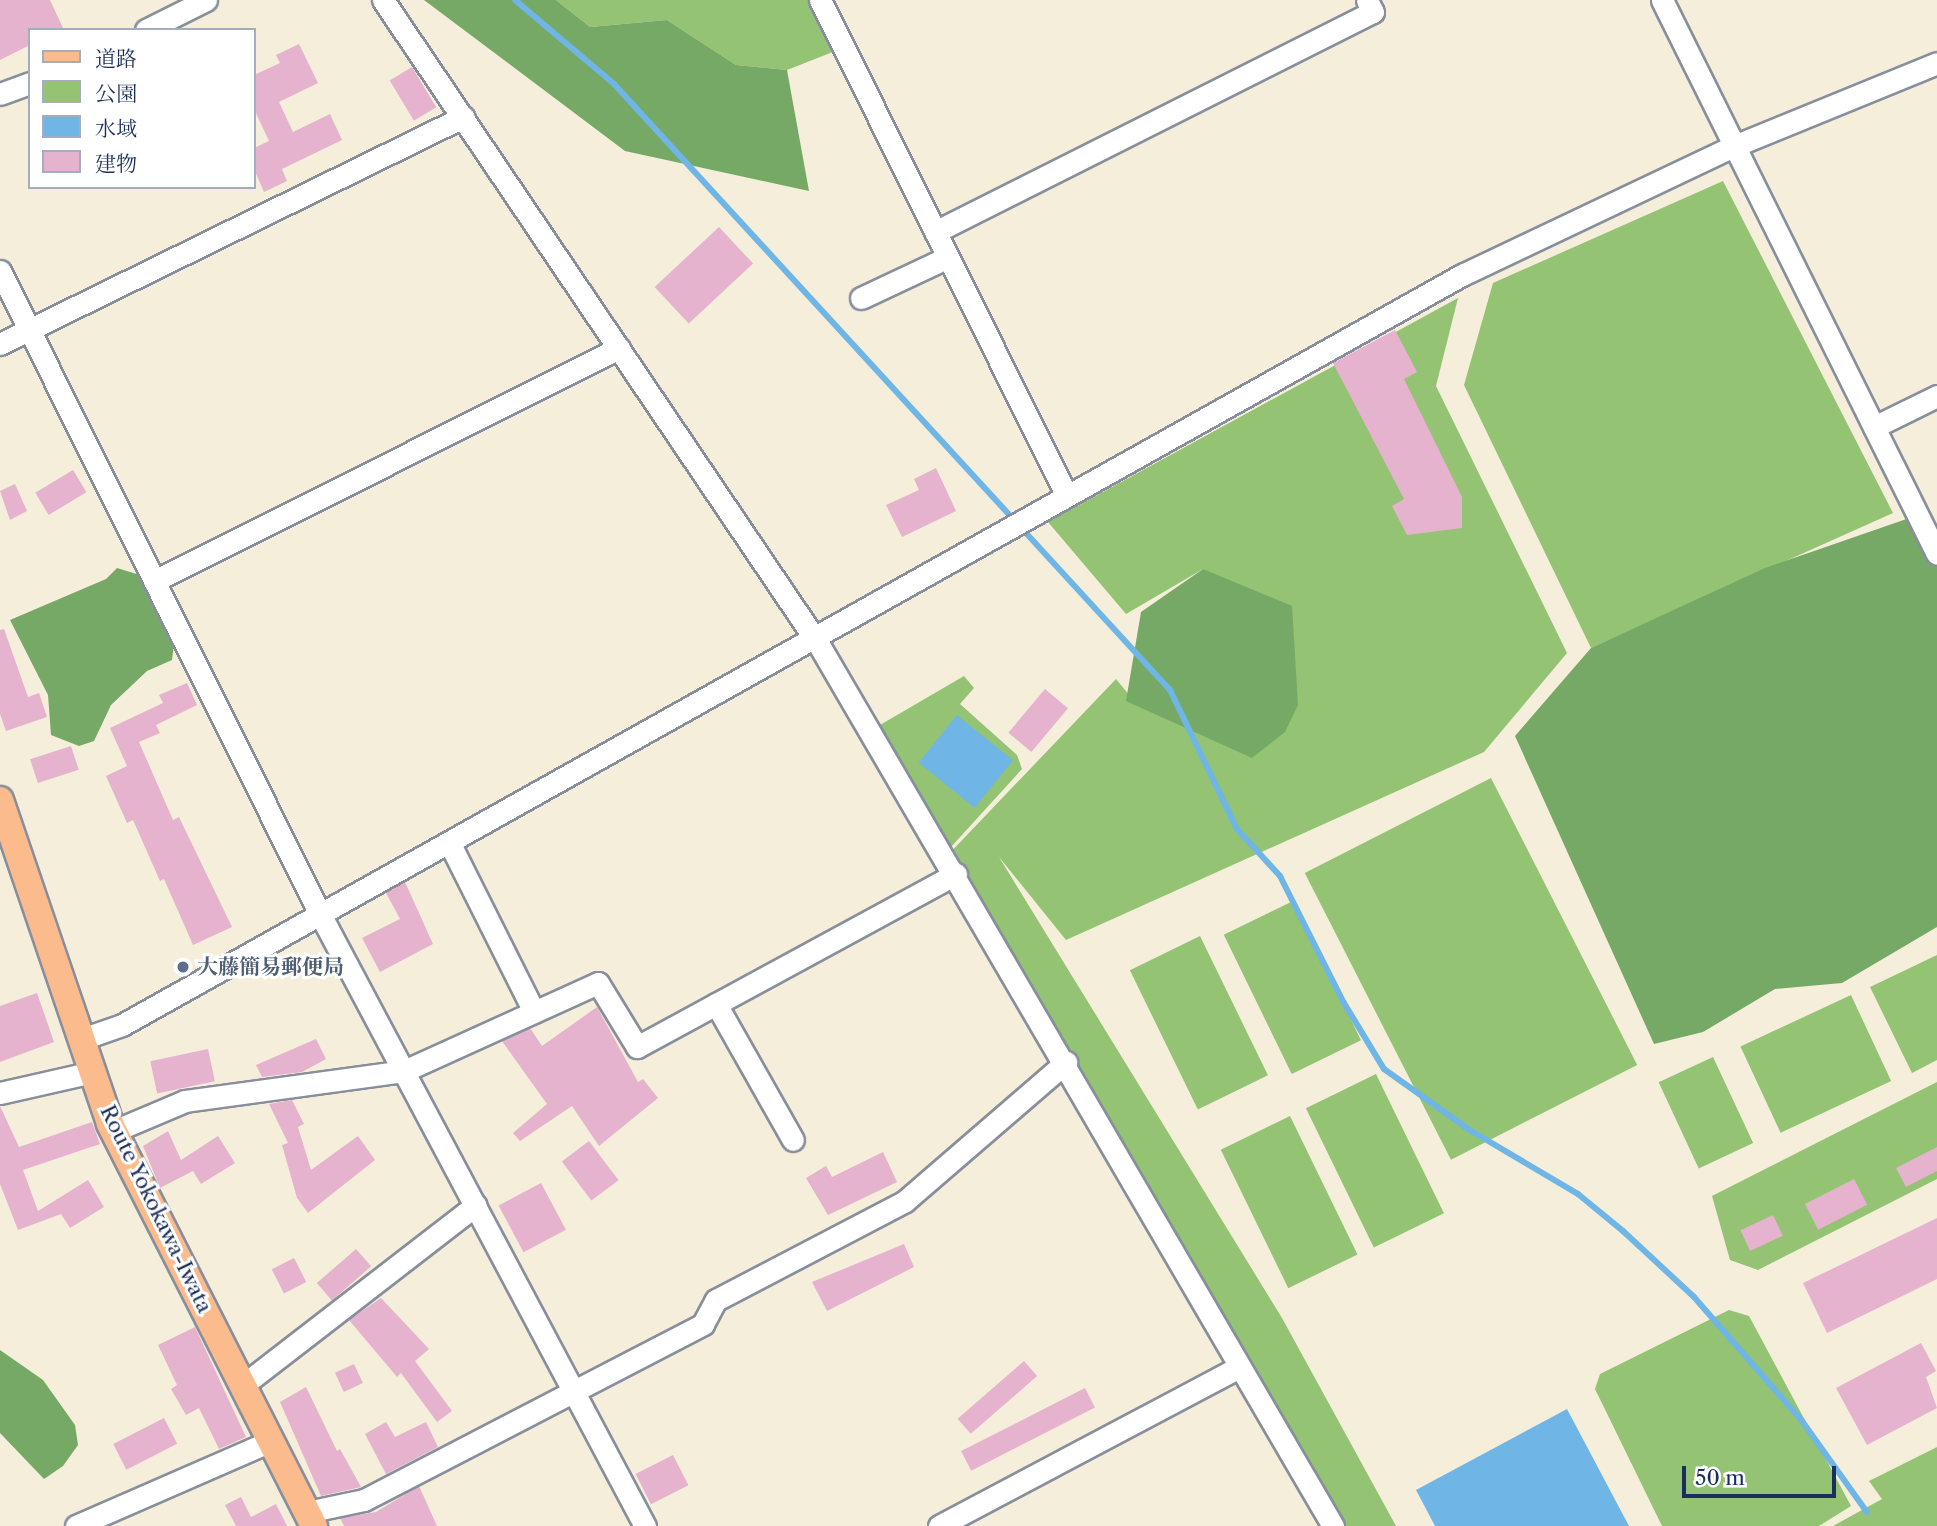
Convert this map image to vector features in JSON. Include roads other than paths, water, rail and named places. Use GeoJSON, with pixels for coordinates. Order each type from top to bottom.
{"type":"FeatureCollection","features":[{"type":"Feature","properties":{"kind":"main road","name":"Route Yokokawa-Iwata"},"geometry":{"type":"LineString","coordinates":[[0,800],[114,1131],[310,1519]]}},
{"type":"Feature","properties":{"kind":"street"},"geometry":{"type":"LineString","coordinates":[[150,28],[206,0]]}},
{"type":"Feature","properties":{"kind":"street"},"geometry":{"type":"LineString","coordinates":[[383,0],[814,638],[1066,1062],[1239,1367],[1333,1526]]}},
{"type":"Feature","properties":{"kind":"street"},"geometry":{"type":"LineString","coordinates":[[820,0],[1067,496]]}},
{"type":"Feature","properties":{"kind":"street"},"geometry":{"type":"LineString","coordinates":[[935,232],[1373,12],[1367,0]]}},
{"type":"Feature","properties":{"kind":"street"},"geometry":{"type":"LineString","coordinates":[[1662,0],[1937,554]]}},
{"type":"Feature","properties":{"kind":"street"},"geometry":{"type":"LineString","coordinates":[[82,1039],[122,1025],[1462,275],[1734,146],[1937,62]]}},
{"type":"Feature","properties":{"kind":"street"},"geometry":{"type":"LineString","coordinates":[[0,94],[28,84]]}},
{"type":"Feature","properties":{"kind":"street"},"geometry":{"type":"LineString","coordinates":[[0,344],[463,117]]}},
{"type":"Feature","properties":{"kind":"street"},"geometry":{"type":"LineString","coordinates":[[861,298],[948,257]]}},
{"type":"Feature","properties":{"kind":"street"},"geometry":{"type":"LineString","coordinates":[[0,271],[320,914],[645,1526]]}},
{"type":"Feature","properties":{"kind":"street"},"geometry":{"type":"LineString","coordinates":[[154,581],[619,348]]}},
{"type":"Feature","properties":{"kind":"street"},"geometry":{"type":"LineString","coordinates":[[1874,427],[1937,396]]}},
{"type":"Feature","properties":{"kind":"street"},"geometry":{"type":"LineString","coordinates":[[449,842],[534,1012]]}},
{"type":"Feature","properties":{"kind":"street"},"geometry":{"type":"LineString","coordinates":[[114,1131],[185,1101],[404,1070],[598,983],[637,1046],[956,874]]}},
{"type":"Feature","properties":{"kind":"street"},"geometry":{"type":"LineString","coordinates":[[716,1004],[793,1140]]}},
{"type":"Feature","properties":{"kind":"street"},"geometry":{"type":"LineString","coordinates":[[310,1519],[364,1500],[703,1324],[716,1300],[905,1201],[1066,1062]]}},
{"type":"Feature","properties":{"kind":"street"},"geometry":{"type":"LineString","coordinates":[[0,1093],[93,1072]]}},
{"type":"Feature","properties":{"kind":"street"},"geometry":{"type":"LineString","coordinates":[[243,1385],[476,1205]]}},
{"type":"Feature","properties":{"kind":"street"},"geometry":{"type":"LineString","coordinates":[[939,1526],[1239,1367]]}},
{"type":"Feature","properties":{"kind":"street"},"geometry":{"type":"LineString","coordinates":[[76,1526],[271,1441]]}},
{"type":"Feature","properties":{"kind":"water"},"geometry":{"type":"Polygon","coordinates":[[[957,715],[1013,760],[975,808],[919,762],[957,715]]]}},
{"type":"Feature","properties":{"kind":"water"},"geometry":{"type":"Polygon","coordinates":[[[1567,1409],[1629,1526],[1435,1526],[1416,1490],[1567,1409]]]}},
{"type":"Feature","properties":{"kind":"waterway"},"geometry":{"type":"LineString","coordinates":[[515,0],[614,84],[1170,690],[1237,829],[1280,876],[1344,1003],[1384,1069],[1468,1129],[1578,1194],[1623,1231],[1694,1297],[1802,1421],[1867,1512]]}},
{"type":"Feature","properties":{"kind":"place","name":"大藤簡易郵便局"},"geometry":{"type":"Point","coordinates":[183,967]}}]}
